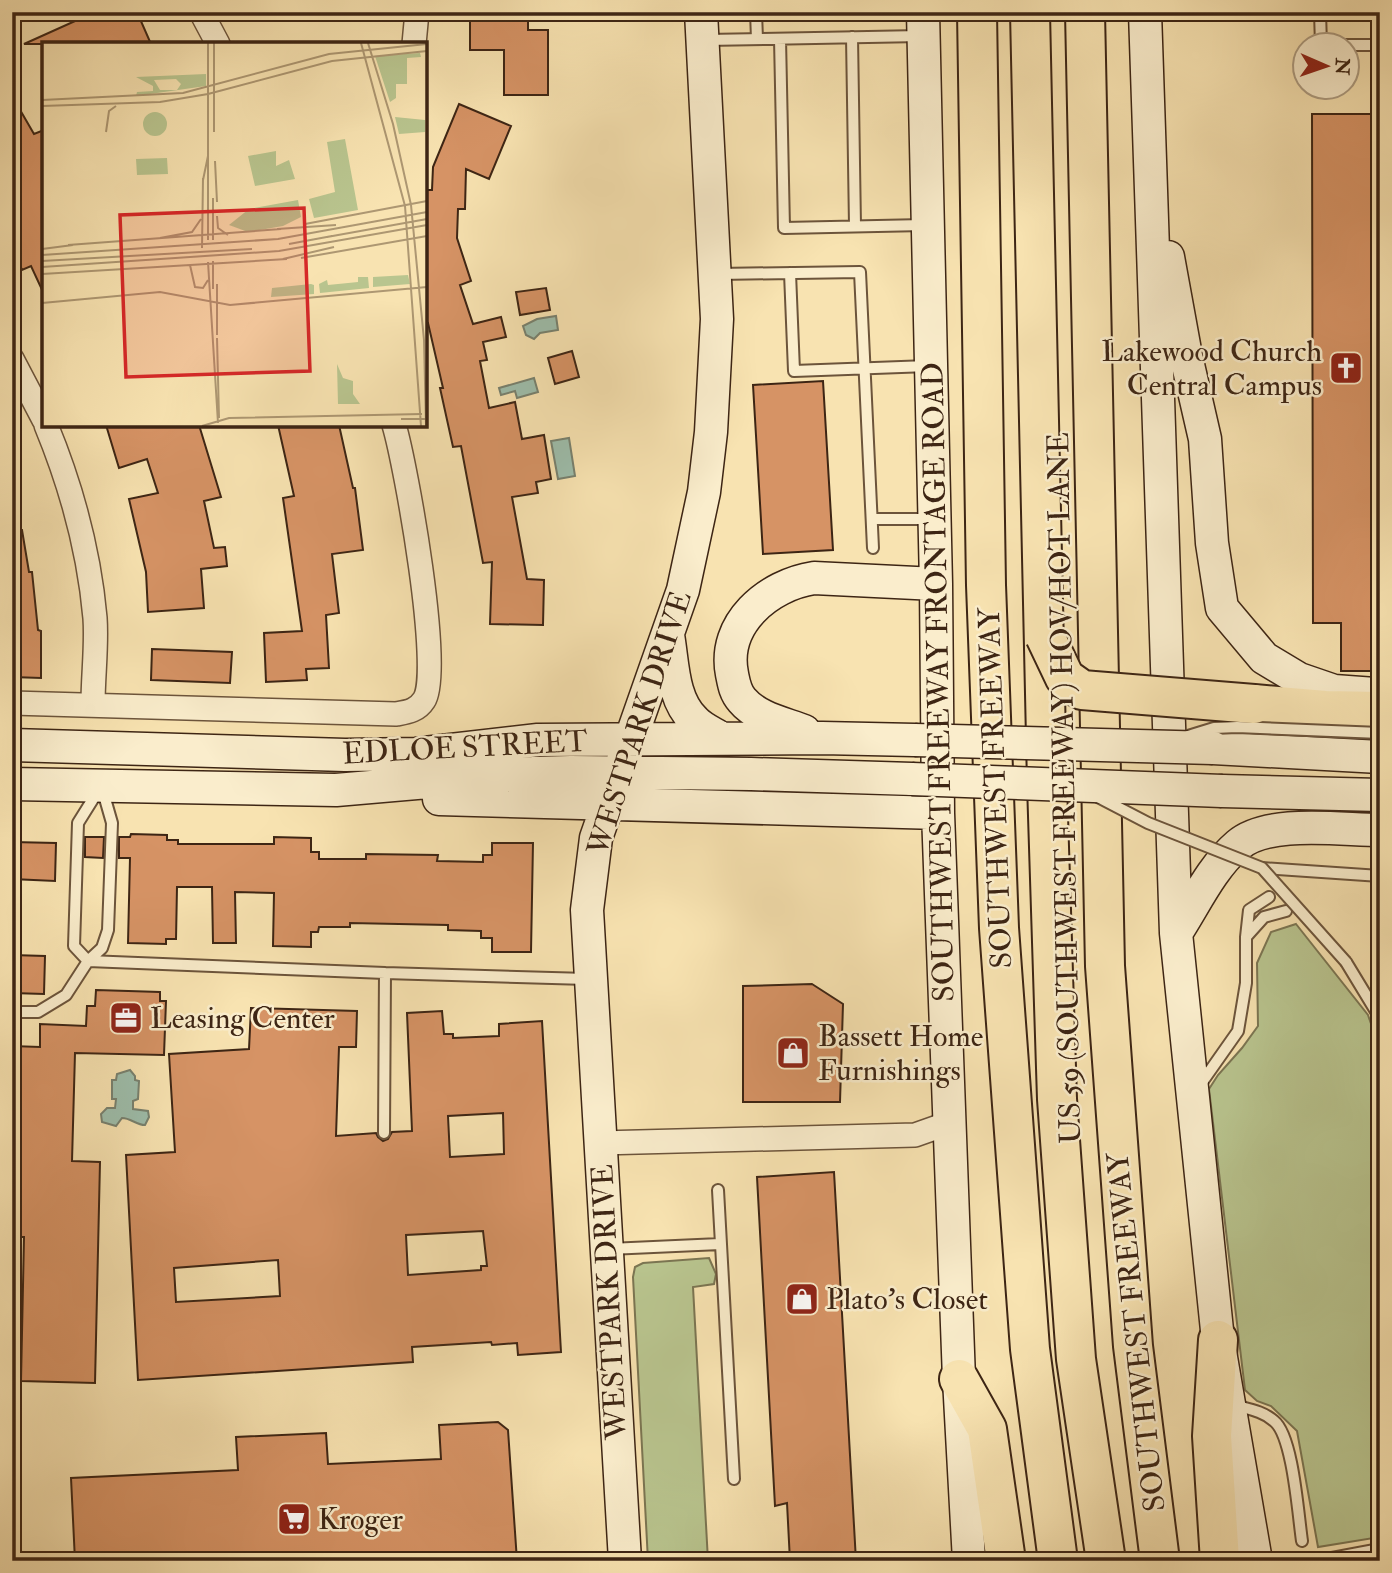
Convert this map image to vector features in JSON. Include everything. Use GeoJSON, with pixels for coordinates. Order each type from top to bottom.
{"type":"FeatureCollection","features":[{"type":"Feature","properties":{"kind":"highway","name":"SOUTHWEST FREEWAY"},"geometry":{"type":"LineString","coordinates":[[977,12],[986,585],[999,928],[1030,1349],[1058,1561]]}},
{"type":"Feature","properties":{"kind":"highway"},"geometry":{"type":"LineString","coordinates":[[1030,12],[1046,743],[1062,786],[1057,1099],[1076,1359],[1106,1561]]}},
{"type":"Feature","properties":{"kind":"highway","name":"US 59 (SOUTHWEST FREEWAY) HOV/HOT LANE"},"geometry":{"type":"LineString","coordinates":[[1049,12],[1064,936],[1072,1149],[1116,1561]]}},
{"type":"Feature","properties":{"kind":"highway","name":"SOUTHWEST FREEWAY"},"geometry":{"type":"LineString","coordinates":[[1085,12],[1105,966],[1133,1346],[1160,1561]]}},
{"type":"Feature","properties":{"kind":"highway"},"geometry":{"type":"LineString","coordinates":[[1045,636],[1065,678],[1082,690],[1325,710],[1380,711]]}},
{"type":"Feature","properties":{"kind":"highway"},"geometry":{"type":"LineString","coordinates":[[1219,1340],[1212,1436],[1220,1561]]}},
{"type":"Feature","properties":{"kind":"highway"},"geometry":{"type":"LineString","coordinates":[[959,1379],[986,1429],[1006,1561]]}},
{"type":"Feature","properties":{"kind":"main road"},"geometry":{"type":"LineString","coordinates":[[1146,12],[1148,144],[1176,933],[1219,1340],[1256,1561]]}},
{"type":"Feature","properties":{"kind":"main road","name":"SOUTHWEST FREEWAY FRONTAGE ROAD"},"geometry":{"type":"LineString","coordinates":[[923,24],[935,519],[938,813],[959,1379],[969,1561]]}},
{"type":"Feature","properties":{"kind":"main road","name":"WESTPARK DRIVE"},"geometry":{"type":"LineString","coordinates":[[625,1561],[587,910],[596,838],[683,590],[704,492],[712,419],[717,319],[701,26]]}},
{"type":"Feature","properties":{"kind":"main road"},"geometry":{"type":"LineString","coordinates":[[1148,144],[1186,356],[1205,439],[1212,543],[1222,608],[1264,658],[1299,679],[1334,691],[1380,694]]}},
{"type":"Feature","properties":{"kind":"main road"},"geometry":{"type":"LineString","coordinates":[[828,738],[760,714],[742,700],[736,691],[730,664],[731,650],[740,625],[766,596],[797,580],[814,578],[936,584]]}},
{"type":"Feature","properties":{"kind":"main road"},"geometry":{"type":"LineString","coordinates":[[668,632],[678,694],[684,708],[694,721],[722,739]]}},
{"type":"Feature","properties":{"kind":"main road","name":"EDLOE STREET"},"geometry":{"type":"LineString","coordinates":[[12,745],[345,755],[416,754],[538,740],[828,738],[1159,745],[1380,757]]}},
{"type":"Feature","properties":{"kind":"main road"},"geometry":{"type":"LineString","coordinates":[[102,786],[103,747]]}},
{"type":"Feature","properties":{"kind":"main road","name":"EDLOE STREET"},"geometry":{"type":"LineString","coordinates":[[12,784],[336,790],[534,773],[619,773],[826,776],[1380,795]]}},
{"type":"Feature","properties":{"kind":"main road"},"geometry":{"type":"LineString","coordinates":[[336,790],[436,798],[938,813]]}},
{"type":"Feature","properties":{"kind":"main road"},"geometry":{"type":"LineString","coordinates":[[1176,933],[1205,884],[1237,846],[1251,836],[1275,830],[1296,829],[1380,830]]}},
{"type":"Feature","properties":{"kind":"street"},"geometry":{"type":"LineString","coordinates":[[201,12],[217,42]]}},
{"type":"Feature","properties":{"kind":"street"},"geometry":{"type":"LineString","coordinates":[[414,42],[417,12]]}},
{"type":"Feature","properties":{"kind":"street"},"geometry":{"type":"LineString","coordinates":[[12,359],[42,416]]}},
{"type":"Feature","properties":{"kind":"street"},"geometry":{"type":"LineString","coordinates":[[47,427],[65,471],[88,559],[95,620],[93,704]]}},
{"type":"Feature","properties":{"kind":"street","name":"EDLOE STREET"},"geometry":{"type":"LineString","coordinates":[[12,703],[396,714],[413,711],[425,699],[429,671],[428,635],[413,514],[394,427]]}},
{"type":"Feature","properties":{"kind":"street"},"geometry":{"type":"LineString","coordinates":[[600,1143],[915,1135],[949,1123]]}},
{"type":"Feature","properties":{"kind":"lane"},"geometry":{"type":"LineString","coordinates":[[756,12],[757,39]]}},
{"type":"Feature","properties":{"kind":"lane"},"geometry":{"type":"LineString","coordinates":[[1320,12],[1321,45],[1380,45]]}},
{"type":"Feature","properties":{"kind":"lane"},"geometry":{"type":"LineString","coordinates":[[701,26],[757,39],[852,37],[923,24]]}},
{"type":"Feature","properties":{"kind":"lane"},"geometry":{"type":"LineString","coordinates":[[852,37],[855,226]]}},
{"type":"Feature","properties":{"kind":"lane"},"geometry":{"type":"LineString","coordinates":[[780,38],[784,228],[928,225]]}},
{"type":"Feature","properties":{"kind":"lane"},"geometry":{"type":"LineString","coordinates":[[715,274],[860,272],[873,548]]}},
{"type":"Feature","properties":{"kind":"lane"},"geometry":{"type":"LineString","coordinates":[[790,273],[794,371],[931,365]]}},
{"type":"Feature","properties":{"kind":"lane"},"geometry":{"type":"LineString","coordinates":[[872,519],[935,519]]}},
{"type":"Feature","properties":{"kind":"lane"},"geometry":{"type":"LineString","coordinates":[[1159,745],[1214,728],[1380,733]]}},
{"type":"Feature","properties":{"kind":"lane"},"geometry":{"type":"LineString","coordinates":[[102,786],[78,823],[74,946],[88,961],[590,979]]}},
{"type":"Feature","properties":{"kind":"lane"},"geometry":{"type":"LineString","coordinates":[[12,1012],[38,1012],[66,995],[88,961],[102,948],[108,930],[112,822],[102,786]]}},
{"type":"Feature","properties":{"kind":"lane"},"geometry":{"type":"LineString","coordinates":[[1062,786],[1262,867],[1380,876]]}},
{"type":"Feature","properties":{"kind":"lane"},"geometry":{"type":"LineString","coordinates":[[1262,867],[1346,962],[1380,1018]]}},
{"type":"Feature","properties":{"kind":"lane"},"geometry":{"type":"LineString","coordinates":[[1193,1097],[1238,1031],[1246,984],[1249,910],[1269,897]]}},
{"type":"Feature","properties":{"kind":"lane"},"geometry":{"type":"LineString","coordinates":[[1246,937],[1264,917],[1286,911]]}},
{"type":"Feature","properties":{"kind":"lane"},"geometry":{"type":"LineString","coordinates":[[384,973],[384,1133]]}},
{"type":"Feature","properties":{"kind":"lane"},"geometry":{"type":"LineString","coordinates":[[718,1190],[734,1479]]}},
{"type":"Feature","properties":{"kind":"lane"},"geometry":{"type":"LineString","coordinates":[[607,1250],[720,1244]]}},
{"type":"Feature","properties":{"kind":"lane"},"geometry":{"type":"LineString","coordinates":[[1229,1403],[1262,1413],[1280,1427],[1287,1442],[1302,1541]]}},
{"type":"Feature","properties":{"kind":"lane"},"geometry":{"type":"LineString","coordinates":[[1316,1561],[1380,1549]]}},
{"type":"Feature","properties":{"kind":"green space"},"geometry":{"type":"Polygon","coordinates":[[[1296,924],[1368,1015],[1380,1050],[1380,1537],[1318,1547],[1297,1431],[1271,1406],[1257,1401],[1245,1390],[1209,1089],[1258,1026],[1257,963],[1271,932],[1296,924]]]}},
{"type":"Feature","properties":{"kind":"green space"},"geometry":{"type":"Polygon","coordinates":[[[709,1258],[716,1274],[714,1284],[693,1287],[708,1561],[648,1561],[633,1277],[635,1267],[643,1263],[709,1258]]]}},
{"type":"Feature","properties":{"kind":"shaded area"},"geometry":{"type":"Polygon","coordinates":[[[556,316],[558,330],[540,333],[534,339],[526,335],[523,326],[537,319],[556,316]]]}},
{"type":"Feature","properties":{"kind":"shaded area"},"geometry":{"type":"Polygon","coordinates":[[[534,378],[538,392],[517,398],[515,391],[501,395],[499,388],[534,378]]]}},
{"type":"Feature","properties":{"kind":"shaded area"},"geometry":{"type":"Polygon","coordinates":[[[569,438],[575,476],[558,479],[551,441],[569,438]]]}},
{"type":"Feature","properties":{"kind":"shaded area"},"geometry":{"type":"Polygon","coordinates":[[[130,1070],[135,1080],[139,1081],[138,1099],[133,1101],[133,1109],[148,1111],[149,1117],[145,1125],[122,1118],[116,1126],[102,1122],[101,1114],[107,1108],[115,1108],[112,1080],[116,1080],[117,1074],[130,1070]]]}},
{"type":"Feature","properties":{"kind":"building"},"geometry":{"type":"Polygon","coordinates":[[[95,12],[137,12],[150,42],[42,42],[24,44],[95,12]]]}},
{"type":"Feature","properties":{"kind":"building"},"geometry":{"type":"Polygon","coordinates":[[[470,20],[528,20],[528,30],[548,30],[548,95],[504,95],[504,50],[470,50],[470,20]]]}},
{"type":"Feature","properties":{"kind":"building"},"geometry":{"type":"Polygon","coordinates":[[[12,96],[34,134],[42,131],[42,290],[31,266],[22,270],[12,247],[12,96]]]}},
{"type":"Feature","properties":{"kind":"building"},"geometry":{"type":"Polygon","coordinates":[[[459,104],[511,126],[489,179],[466,169],[465,209],[458,209],[457,238],[471,281],[460,285],[473,324],[501,317],[506,337],[483,342],[487,360],[480,361],[489,408],[515,402],[522,439],[544,435],[551,479],[536,482],[538,493],[512,497],[527,579],[544,580],[543,625],[490,624],[492,562],[483,563],[461,446],[453,447],[440,388],[443,388],[427,323],[427,190],[432,190],[433,167],[459,104]]]}},
{"type":"Feature","properties":{"kind":"building","name":"Lakewood Church Central Campus"},"geometry":{"type":"Polygon","coordinates":[[[1312,114],[1380,114],[1380,671],[1341,671],[1341,623],[1313,623],[1312,114]]]}},
{"type":"Feature","properties":{"kind":"building"},"geometry":{"type":"Polygon","coordinates":[[[546,288],[550,310],[520,315],[516,292],[546,288]]]}},
{"type":"Feature","properties":{"kind":"building"},"geometry":{"type":"Polygon","coordinates":[[[572,351],[579,377],[555,384],[548,358],[572,351]]]}},
{"type":"Feature","properties":{"kind":"building"},"geometry":{"type":"Polygon","coordinates":[[[823,381],[833,550],[763,554],[753,385],[823,381]]]}},
{"type":"Feature","properties":{"kind":"building"},"geometry":{"type":"Polygon","coordinates":[[[107,427],[200,427],[221,497],[204,501],[214,548],[225,547],[227,566],[201,569],[204,608],[148,612],[146,572],[129,499],[158,493],[147,459],[119,468],[107,427]]]}},
{"type":"Feature","properties":{"kind":"building"},"geometry":{"type":"Polygon","coordinates":[[[278,427],[339,427],[355,488],[363,550],[332,554],[339,613],[326,615],[329,668],[306,669],[307,680],[266,682],[264,633],[302,631],[283,498],[294,496],[278,427]]]}},
{"type":"Feature","properties":{"kind":"building"},"geometry":{"type":"Polygon","coordinates":[[[12,530],[22,530],[29,572],[32,572],[38,630],[41,631],[41,678],[12,677],[12,530]]]}},
{"type":"Feature","properties":{"kind":"building"},"geometry":{"type":"Polygon","coordinates":[[[152,649],[232,652],[230,683],[151,680],[152,649]]]}},
{"type":"Feature","properties":{"kind":"building"},"geometry":{"type":"Polygon","coordinates":[[[131,834],[167,835],[167,840],[178,840],[178,844],[274,844],[274,837],[311,838],[311,852],[319,852],[319,859],[366,859],[366,854],[438,855],[437,861],[483,862],[483,855],[492,855],[492,843],[533,843],[531,952],[492,952],[492,938],[481,938],[481,931],[448,930],[448,925],[350,923],[350,927],[319,927],[318,932],[311,932],[311,947],[273,946],[274,893],[235,892],[236,943],[213,943],[212,887],[177,887],[176,939],[166,939],[166,944],[128,943],[130,858],[119,858],[119,837],[130,837],[131,834]]]}},
{"type":"Feature","properties":{"kind":"building"},"geometry":{"type":"Polygon","coordinates":[[[85,837],[104,837],[103,858],[85,857],[85,837]]]}},
{"type":"Feature","properties":{"kind":"building"},"geometry":{"type":"Polygon","coordinates":[[[12,842],[56,843],[55,881],[12,879],[12,842]]]}},
{"type":"Feature","properties":{"kind":"building"},"geometry":{"type":"Polygon","coordinates":[[[12,955],[45,956],[44,994],[12,993],[12,955]]]}},
{"type":"Feature","properties":{"kind":"building","name":"Bassett Home Furnishings"},"geometry":{"type":"Polygon","coordinates":[[[812,984],[843,1004],[840,1102],[743,1102],[743,986],[812,984]]]}},
{"type":"Feature","properties":{"kind":"building"},"geometry":{"type":"Polygon","coordinates":[[[96,990],[160,992],[160,1001],[166,1001],[164,1055],[75,1053],[72,1161],[100,1162],[95,1383],[21,1381],[24,1237],[12,1237],[12,1046],[40,1047],[40,1024],[86,1026],[87,1006],[95,1006],[96,990]]]}},
{"type":"Feature","properties":{"kind":"building"},"geometry":{"type":"Polygon","coordinates":[[[251,1008],[357,1011],[356,1047],[339,1047],[336,1136],[376,1133],[383,1141],[388,1139],[392,1132],[412,1131],[407,1013],[442,1011],[444,1034],[453,1034],[453,1038],[499,1036],[499,1024],[542,1021],[561,1352],[518,1355],[517,1343],[492,1345],[491,1342],[412,1347],[413,1362],[138,1380],[126,1155],[175,1152],[169,1054],[249,1049],[251,1008]],[[503,1113],[448,1116],[450,1157],[504,1154],[503,1113]],[[483,1231],[406,1235],[408,1275],[481,1270],[481,1266],[487,1266],[483,1231]],[[278,1260],[174,1268],[176,1302],[280,1296],[278,1260]]]}},
{"type":"Feature","properties":{"kind":"building"},"geometry":{"type":"Polygon","coordinates":[[[834,1172],[856,1561],[790,1561],[787,1503],[775,1506],[757,1177],[834,1172]]]}},
{"type":"Feature","properties":{"kind":"building","name":"Kroger"},"geometry":{"type":"Polygon","coordinates":[[[498,1422],[508,1430],[517,1561],[75,1561],[71,1478],[238,1470],[236,1437],[326,1433],[328,1464],[441,1459],[439,1425],[498,1422]]]}},
{"type":"Feature","properties":{"kind":"place","name":"Lakewood Church Central Campus"},"geometry":{"type":"Point","coordinates":[1346,368]}},
{"type":"Feature","properties":{"kind":"place","name":"Leasing Center"},"geometry":{"type":"Point","coordinates":[126,1018]}},
{"type":"Feature","properties":{"kind":"place","name":"Bassett Home Furnishings"},"geometry":{"type":"Point","coordinates":[793,1053]}},
{"type":"Feature","properties":{"kind":"place","name":"Plato's Closet"},"geometry":{"type":"Point","coordinates":[802,1299]}},
{"type":"Feature","properties":{"kind":"place","name":"Kroger"},"geometry":{"type":"Point","coordinates":[294,1519]}}]}
